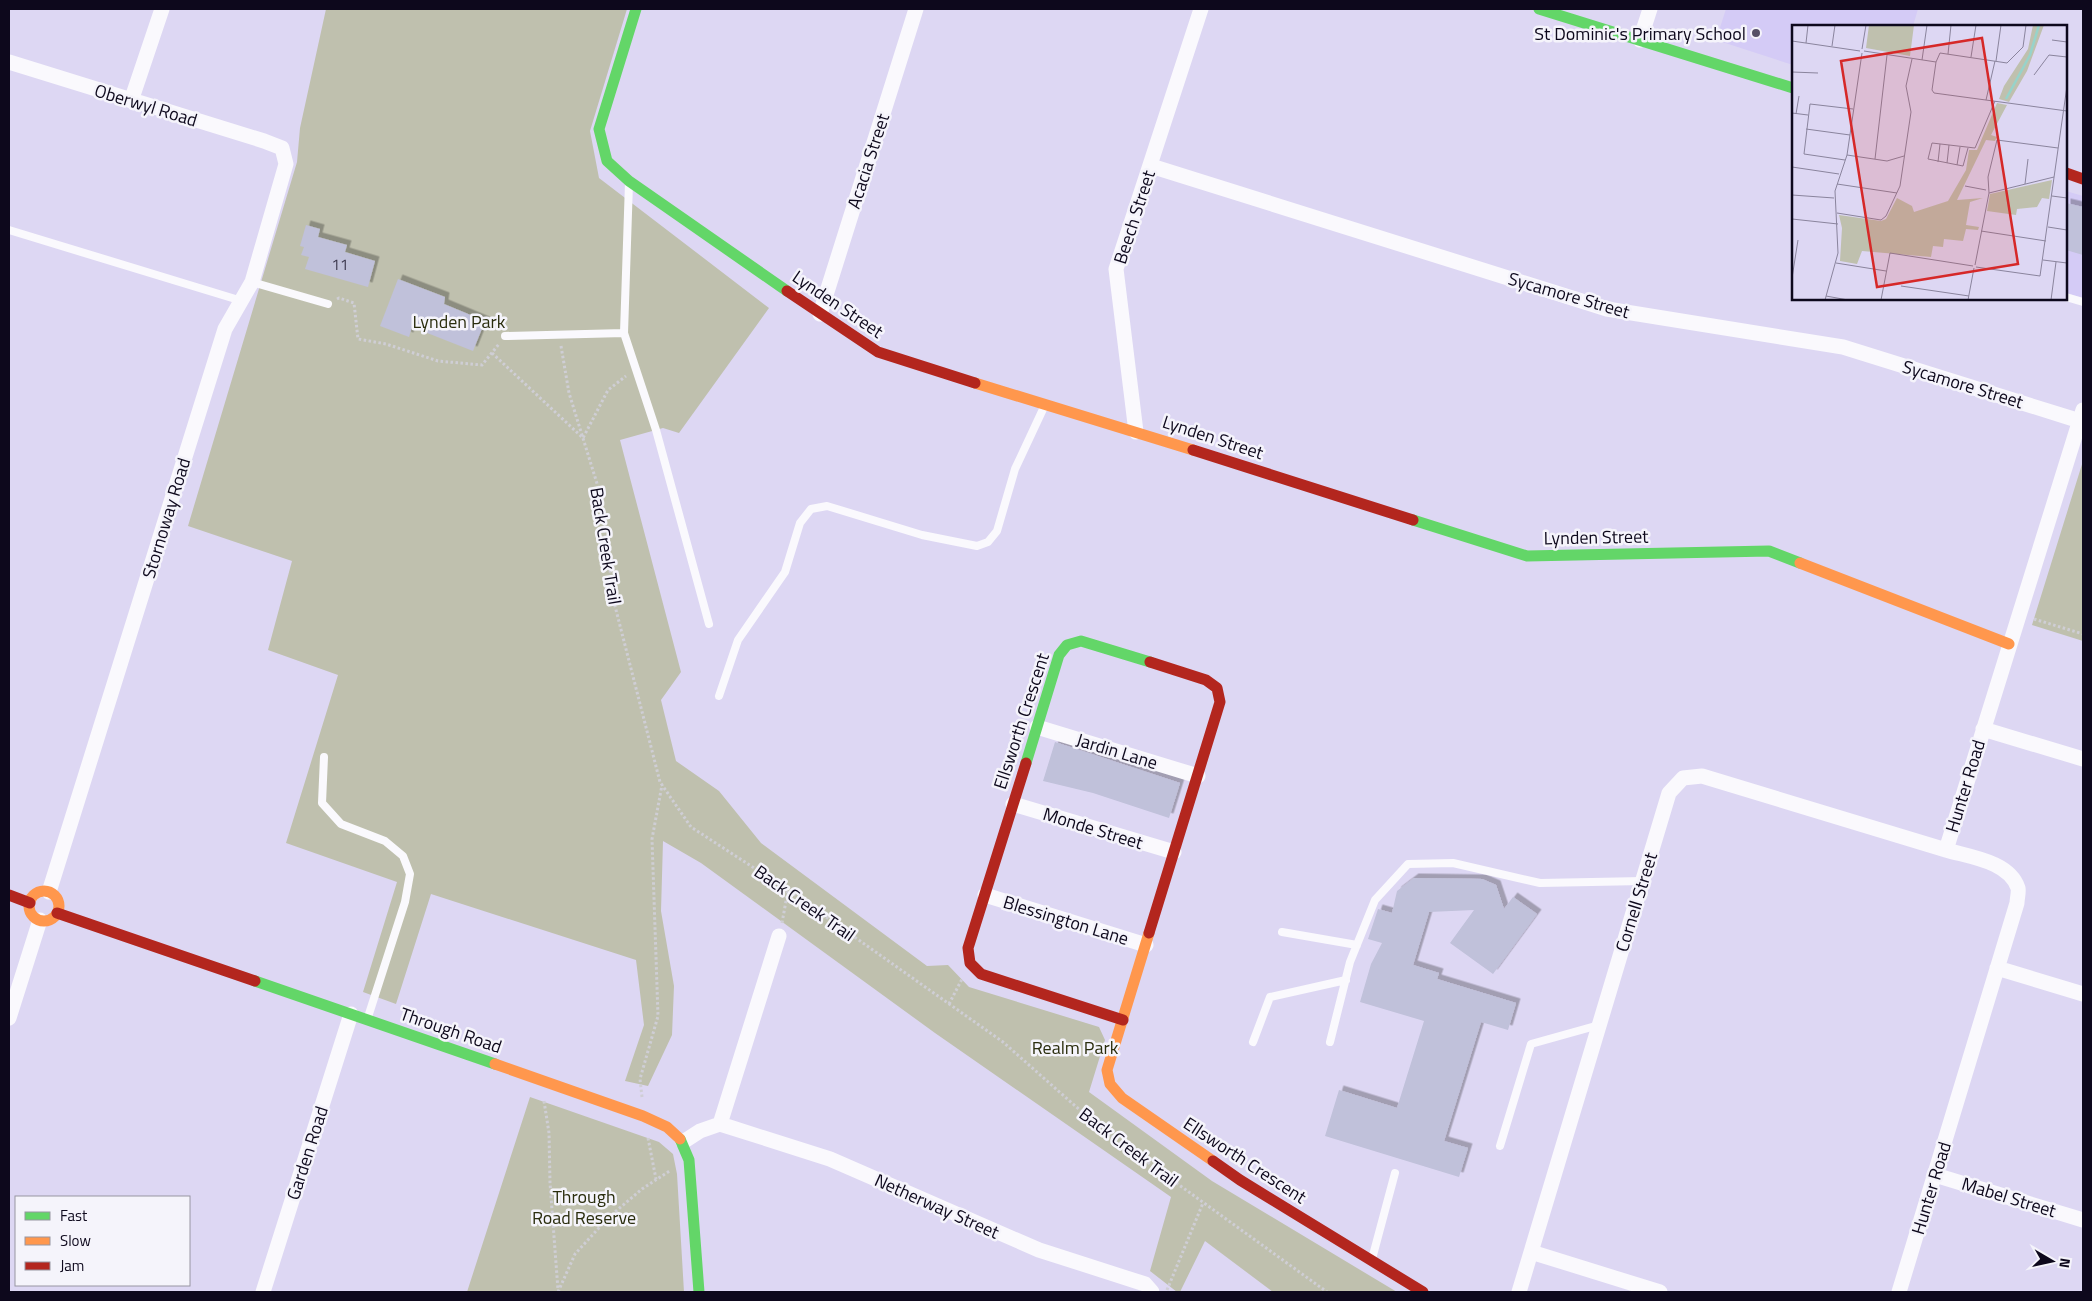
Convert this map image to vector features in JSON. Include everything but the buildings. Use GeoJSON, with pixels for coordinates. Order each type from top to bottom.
{"type":"FeatureCollection","features":[{"type":"Feature","properties":{"kind":"street"},"geometry":{"type":"LineString","coordinates":[[132,100],[162,9]]}},
{"type":"Feature","properties":{"kind":"street","name":"Lynden Street"},"geometry":{"type":"LineString","coordinates":[[636,9],[599,129],[607,161],[629,181],[820,314],[878,352],[1527,556],[1769,551],[2009,644]]}},
{"type":"Feature","properties":{"kind":"street","name":"Acacia Street"},"geometry":{"type":"LineString","coordinates":[[820,314],[916,9]]}},
{"type":"Feature","properties":{"kind":"street","name":"Beech Street"},"geometry":{"type":"LineString","coordinates":[[1136,432],[1116,269],[1201,9]]}},
{"type":"Feature","properties":{"kind":"street"},"geometry":{"type":"LineString","coordinates":[[1540,9],[1792,88]]}},
{"type":"Feature","properties":{"kind":"street"},"geometry":{"type":"LineString","coordinates":[[1640,40],[1650,9]]}},
{"type":"Feature","properties":{"kind":"street","name":"Oberwyl Road"},"geometry":{"type":"LineString","coordinates":[[9,62],[282,148]]}},
{"type":"Feature","properties":{"kind":"street","name":"Stornoway Road"},"geometry":{"type":"LineString","coordinates":[[49,892],[225,329],[252,282],[286,164],[282,148]]}},
{"type":"Feature","properties":{"kind":"street","name":"Sycamore Street"},"geometry":{"type":"LineString","coordinates":[[1151,166],[1607,309],[1843,347],[2082,416]]}},
{"type":"Feature","properties":{"kind":"street"},"geometry":{"type":"LineString","coordinates":[[2067,173],[2083,179]]}},
{"type":"Feature","properties":{"kind":"street","name":"Hunter Road"},"geometry":{"type":"LineString","coordinates":[[1899,1292],[2017,904],[2018,889],[2011,875],[1999,866],[1946,850],[2082,416]]}},
{"type":"Feature","properties":{"kind":"street","name":"Ellsworth Crescent"},"geometry":{"type":"LineString","coordinates":[[970,963],[968,948],[1059,655],[1067,645],[1081,641],[1206,680],[1217,688],[1220,702],[1107,1070],[1110,1084],[1122,1098],[1240,1180],[1423,1292]]}},
{"type":"Feature","properties":{"kind":"street","name":"Jardin Lane"},"geometry":{"type":"LineString","coordinates":[[1037,727],[1198,776]]}},
{"type":"Feature","properties":{"kind":"street"},"geometry":{"type":"LineString","coordinates":[[1983,729],[2083,759]]}},
{"type":"Feature","properties":{"kind":"street","name":"Cornell Street"},"geometry":{"type":"LineString","coordinates":[[1519,1292],[1669,793],[1683,778],[1702,776],[1946,850]]}},
{"type":"Feature","properties":{"kind":"street","name":"Monde Street"},"geometry":{"type":"LineString","coordinates":[[1013,804],[1174,852]]}},
{"type":"Feature","properties":{"kind":"street"},"geometry":{"type":"LineString","coordinates":[[39,892],[49,892],[57,898],[59,908],[57,913],[50,919],[40,920],[31,911],[30,903],[32,898],[39,892]]}},
{"type":"Feature","properties":{"kind":"street"},"geometry":{"type":"LineString","coordinates":[[9,895],[30,903]]}},
{"type":"Feature","properties":{"kind":"street","name":"Blessington Lane"},"geometry":{"type":"LineString","coordinates":[[985,895],[1146,945]]}},
{"type":"Feature","properties":{"kind":"street","name":"Through Road"},"geometry":{"type":"LineString","coordinates":[[57,913],[643,1116],[668,1127],[684,1142]]}},
{"type":"Feature","properties":{"kind":"street"},"geometry":{"type":"LineString","coordinates":[[9,1018],[40,920]]}},
{"type":"Feature","properties":{"kind":"street"},"geometry":{"type":"LineString","coordinates":[[699,1292],[689,1160],[684,1142],[700,1131],[720,1124],[779,936]]}},
{"type":"Feature","properties":{"kind":"street"},"geometry":{"type":"LineString","coordinates":[[970,963],[981,974],[1123,1020]]}},
{"type":"Feature","properties":{"kind":"street"},"geometry":{"type":"LineString","coordinates":[[1997,968],[2083,994]]}},
{"type":"Feature","properties":{"kind":"street","name":"Garden Road"},"geometry":{"type":"LineString","coordinates":[[263,1292],[352,1014]]}},
{"type":"Feature","properties":{"kind":"street","name":"Netherway Street"},"geometry":{"type":"LineString","coordinates":[[720,1124],[830,1159],[1039,1250],[1145,1284],[1152,1292]]}},
{"type":"Feature","properties":{"kind":"street","name":"Mabel Street"},"geometry":{"type":"LineString","coordinates":[[1935,1174],[2083,1220]]}},
{"type":"Feature","properties":{"kind":"street"},"geometry":{"type":"LineString","coordinates":[[1531,1252],[1660,1292]]}},
{"type":"Feature","properties":{"kind":"lane"},"geometry":{"type":"LineString","coordinates":[[629,181],[624,333],[656,430],[709,624]]}},
{"type":"Feature","properties":{"kind":"lane"},"geometry":{"type":"LineString","coordinates":[[9,230],[242,302]]}},
{"type":"Feature","properties":{"kind":"lane"},"geometry":{"type":"LineString","coordinates":[[252,282],[328,304]]}},
{"type":"Feature","properties":{"kind":"lane"},"geometry":{"type":"LineString","coordinates":[[2067,297],[2083,302]]}},
{"type":"Feature","properties":{"kind":"lane"},"geometry":{"type":"LineString","coordinates":[[506,336],[624,333]]}},
{"type":"Feature","properties":{"kind":"lane"},"geometry":{"type":"LineString","coordinates":[[719,696],[738,640],[785,572],[800,523],[811,509],[826,506],[922,535],[976,546],[988,542],[997,531],[1016,469],[1045,406]]}},
{"type":"Feature","properties":{"kind":"lane"},"geometry":{"type":"LineString","coordinates":[[324,756],[322,803],[341,824],[385,841],[403,856],[410,874],[405,902],[367,1019]]}},
{"type":"Feature","properties":{"kind":"lane"},"geometry":{"type":"LineString","coordinates":[[1330,1042],[1357,945],[1375,900],[1408,864],[1453,863],[1540,883],[1643,881]]}},
{"type":"Feature","properties":{"kind":"lane"},"geometry":{"type":"LineString","coordinates":[[1282,932],[1357,945]]}},
{"type":"Feature","properties":{"kind":"lane"},"geometry":{"type":"LineString","coordinates":[[1253,1042],[1270,997],[1346,980]]}},
{"type":"Feature","properties":{"kind":"lane"},"geometry":{"type":"LineString","coordinates":[[1500,1146],[1531,1044],[1599,1025]]}},
{"type":"Feature","properties":{"kind":"lane"},"geometry":{"type":"LineString","coordinates":[[1371,1261],[1395,1173]]}},
{"type":"Feature","properties":{"kind":"path"},"geometry":{"type":"LineString","coordinates":[[328,304],[339,298],[354,303],[358,338],[386,344],[438,361],[482,365],[506,336]]}},
{"type":"Feature","properties":{"kind":"path","name":"Back Creek Trail"},"geometry":{"type":"LineString","coordinates":[[559,335],[568,393],[599,490],[615,606],[662,785],[691,828],[788,890],[1003,1042],[1099,1127],[1327,1292]]}},
{"type":"Feature","properties":{"kind":"path"},"geometry":{"type":"LineString","coordinates":[[492,353],[583,438],[608,390],[636,369]]}},
{"type":"Feature","properties":{"kind":"path"},"geometry":{"type":"LineString","coordinates":[[2019,614],[2083,634]]}},
{"type":"Feature","properties":{"kind":"path"},"geometry":{"type":"LineString","coordinates":[[656,1179],[643,1116],[640,1079],[658,1016],[652,839],[662,785]]}},
{"type":"Feature","properties":{"kind":"path"},"geometry":{"type":"LineString","coordinates":[[779,936],[788,890]]}},
{"type":"Feature","properties":{"kind":"path"},"geometry":{"type":"LineString","coordinates":[[949,1004],[970,963]]}},
{"type":"Feature","properties":{"kind":"path"},"geometry":{"type":"LineString","coordinates":[[541,1080],[549,1133],[550,1183],[558,1291]]}},
{"type":"Feature","properties":{"kind":"path"},"geometry":{"type":"LineString","coordinates":[[558,1291],[575,1254],[609,1217],[656,1179],[689,1160]]}},
{"type":"Feature","properties":{"kind":"path"},"geometry":{"type":"LineString","coordinates":[[1166,1292],[1203,1202]]}},
{"type":"Feature","properties":{"kind":"shaded area","name":"St Dominic's Primary School"},"geometry":{"type":"Polygon","coordinates":[[[1726,9],[1918,9],[1913,25],[1792,25],[1792,65],[1716,40],[1726,9]]]}},
{"type":"Feature","properties":{"kind":"shaded area"},"geometry":{"type":"Polygon","coordinates":[[[2067,191],[2083,196],[2083,298],[2067,293],[2067,191]]]}},
{"type":"Feature","properties":{"kind":"green space","name":"Lynden Park"},"geometry":{"type":"Polygon","coordinates":[[[326,9],[627,9],[590,131],[599,178],[769,308],[679,433],[663,428],[620,440],[681,672],[661,700],[676,761],[719,791],[761,843],[927,966],[948,965],[969,987],[1099,1027],[1105,1040],[1089,1092],[1212,1181],[1397,1292],[1273,1292],[1205,1241],[1180,1292],[1177,1292],[1150,1271],[1171,1197],[935,1033],[701,863],[663,841],[661,911],[674,986],[672,1035],[648,1086],[625,1081],[644,1025],[636,960],[431,894],[396,1004],[363,992],[397,882],[286,843],[338,675],[268,650],[292,561],[188,526],[297,162],[300,128],[326,9]]]}},
{"type":"Feature","properties":{"kind":"green space"},"geometry":{"type":"Polygon","coordinates":[[[2083,461],[2083,641],[2032,625],[2083,461]]]}},
{"type":"Feature","properties":{"kind":"green space","name":"Through Road Reserve"},"geometry":{"type":"Polygon","coordinates":[[[530,1097],[659,1142],[673,1154],[677,1174],[684,1292],[467,1292],[530,1097]]]}},
{"type":"Feature","properties":{"kind":"traffic: fast"},"geometry":{"type":"LineString","coordinates":[[636,9],[599,129],[607,161],[629,181],[787,291]]}},
{"type":"Feature","properties":{"kind":"traffic: fast"},"geometry":{"type":"LineString","coordinates":[[1539,9],[1792,88]]}},
{"type":"Feature","properties":{"kind":"traffic: fast"},"geometry":{"type":"LineString","coordinates":[[1413,520],[1527,556],[1769,551],[1800,563]]}},
{"type":"Feature","properties":{"kind":"traffic: fast"},"geometry":{"type":"LineString","coordinates":[[1026,763],[1059,655],[1067,645],[1081,641],[1150,662]]}},
{"type":"Feature","properties":{"kind":"traffic: fast"},"geometry":{"type":"LineString","coordinates":[[255,981],[495,1064]]}},
{"type":"Feature","properties":{"kind":"traffic: fast"},"geometry":{"type":"LineString","coordinates":[[680,1139],[689,1160],[699,1292]]}},
{"type":"Feature","properties":{"kind":"traffic: slow"},"geometry":{"type":"LineString","coordinates":[[975,383],[1193,450]]}},
{"type":"Feature","properties":{"kind":"traffic: slow"},"geometry":{"type":"LineString","coordinates":[[1800,563],[2009,644]]}},
{"type":"Feature","properties":{"kind":"traffic: slow"},"geometry":{"type":"LineString","coordinates":[[44,891],[54,896],[59,906],[54,916],[44,921],[34,916],[29,906],[34,896],[44,891]]}},
{"type":"Feature","properties":{"kind":"traffic: slow"},"geometry":{"type":"LineString","coordinates":[[1149,933],[1107,1070],[1110,1084],[1122,1098],[1213,1161]]}},
{"type":"Feature","properties":{"kind":"traffic: slow"},"geometry":{"type":"LineString","coordinates":[[495,1064],[643,1116],[667,1127],[680,1139]]}},
{"type":"Feature","properties":{"kind":"traffic: jam"},"geometry":{"type":"LineString","coordinates":[[2067,173],[2083,179]]}},
{"type":"Feature","properties":{"kind":"traffic: jam"},"geometry":{"type":"LineString","coordinates":[[787,291],[878,352],[975,383]]}},
{"type":"Feature","properties":{"kind":"traffic: jam"},"geometry":{"type":"LineString","coordinates":[[1193,450],[1413,520]]}},
{"type":"Feature","properties":{"kind":"traffic: jam"},"geometry":{"type":"LineString","coordinates":[[1149,933],[1220,702],[1217,688],[1206,680],[1150,662]]}},
{"type":"Feature","properties":{"kind":"traffic: jam"},"geometry":{"type":"LineString","coordinates":[[1026,763],[968,948],[970,963],[981,974],[1123,1020]]}},
{"type":"Feature","properties":{"kind":"traffic: jam"},"geometry":{"type":"LineString","coordinates":[[9,895],[30,903]]}},
{"type":"Feature","properties":{"kind":"traffic: jam"},"geometry":{"type":"LineString","coordinates":[[57,913],[255,981]]}},
{"type":"Feature","properties":{"kind":"traffic: jam"},"geometry":{"type":"LineString","coordinates":[[1213,1161],[1240,1180],[1423,1292]]}},
{"type":"Feature","properties":{"kind":"place","name":"St Dominic's Primary School"},"geometry":{"type":"Point","coordinates":[1756,33]}},
{"type":"Feature","properties":{"kind":"park label","name":"Realm Park"},"geometry":{"type":"Point","coordinates":[1075,1047]}}]}
